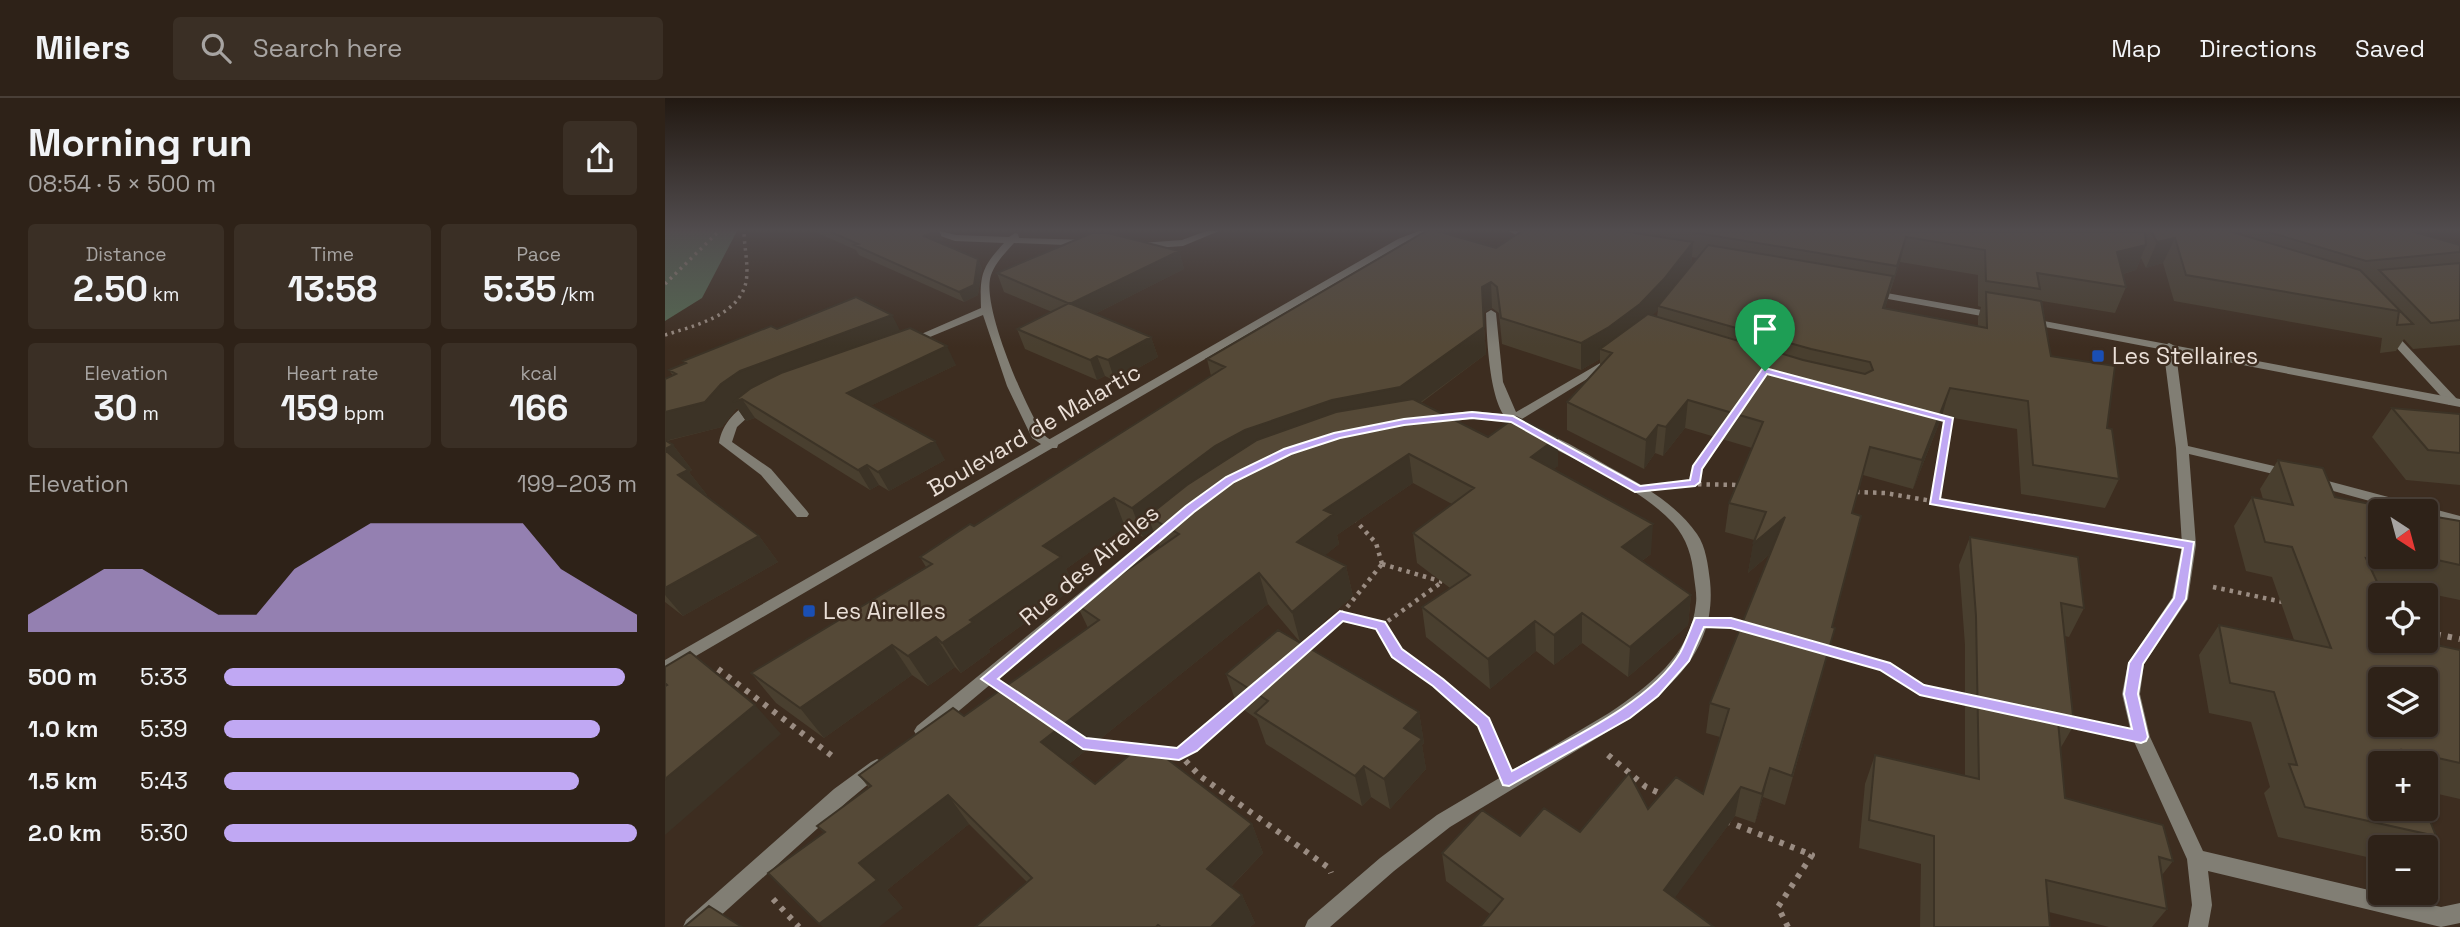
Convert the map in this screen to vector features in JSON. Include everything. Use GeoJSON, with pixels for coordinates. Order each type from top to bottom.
{"type":"FeatureCollection","features":[{"type":"Feature","properties":{"kind":"street"},"geometry":{"type":"LineString","coordinates":[[989,270],[985,279],[986,310],[1013,386],[1038,438],[1052,445]]}},
{"type":"Feature","properties":{"kind":"street","name":"Boulevard de Malartic"},"geometry":{"type":"LineString","coordinates":[[665,668],[1350,270]]}},
{"type":"Feature","properties":{"kind":"street"},"geometry":{"type":"LineString","coordinates":[[1851,290],[2169,346],[2456,402]]}},
{"type":"Feature","properties":{"kind":"street"},"geometry":{"type":"LineString","coordinates":[[891,350],[986,310]]}},
{"type":"Feature","properties":{"kind":"street"},"geometry":{"type":"LineString","coordinates":[[1491,313],[1497,382],[1513,419]]}},
{"type":"Feature","properties":{"kind":"street"},"geometry":{"type":"LineString","coordinates":[[2378,322],[2456,402]]}},
{"type":"Feature","properties":{"kind":"street"},"geometry":{"type":"LineString","coordinates":[[2169,346],[2182,449],[2189,545],[2180,599],[2136,663],[2131,694],[2141,737],[2197,859],[2202,905],[2198,927]]}},
{"type":"Feature","properties":{"kind":"street"},"geometry":{"type":"LineString","coordinates":[[1513,419],[1624,350]]}},
{"type":"Feature","properties":{"kind":"street"},"geometry":{"type":"LineString","coordinates":[[762,401],[732,422],[726,433],[725,443],[766,472],[802,514]]}},
{"type":"Feature","properties":{"kind":"street"},"geometry":{"type":"LineString","coordinates":[[1315,927],[1411,842],[1509,780],[1625,714],[1653,692],[1684,657],[1700,622],[1705,586],[1691,536],[1639,489],[1513,419],[1472,415],[1417,421]]}},
{"type":"Feature","properties":{"kind":"street"},"geometry":{"type":"LineString","coordinates":[[2182,449],[2236,459],[2381,499]]}},
{"type":"Feature","properties":{"kind":"street"},"geometry":{"type":"LineString","coordinates":[[2438,515],[2460,521]]}},
{"type":"Feature","properties":{"kind":"street","name":"Rue des Airelles"},"geometry":{"type":"LineString","coordinates":[[914,737],[1010,662],[1180,518]]}},
{"type":"Feature","properties":{"kind":"street"},"geometry":{"type":"LineString","coordinates":[[693,927],[893,754]]}},
{"type":"Feature","properties":{"kind":"street"},"geometry":{"type":"LineString","coordinates":[[2197,859],[2441,917],[2460,912]]}},
{"type":"Feature","properties":{"kind":"path"},"geometry":{"type":"LineString","coordinates":[[665,284],[680,270]]}},
{"type":"Feature","properties":{"kind":"path"},"geometry":{"type":"LineString","coordinates":[[665,335],[716,315],[739,300],[746,282],[746,270]]}},
{"type":"Feature","properties":{"kind":"path"},"geometry":{"type":"LineString","coordinates":[[1934,501],[1949,420],[1936,416]]}},
{"type":"Feature","properties":{"kind":"path"},"geometry":{"type":"LineString","coordinates":[[1695,482],[1697,469],[1727,425]]}},
{"type":"Feature","properties":{"kind":"path"},"geometry":{"type":"LineString","coordinates":[[1639,489],[1695,482],[1749,485]]}},
{"type":"Feature","properties":{"kind":"path"},"geometry":{"type":"LineString","coordinates":[[1844,491],[1885,493],[2189,545]]}},
{"type":"Feature","properties":{"kind":"path"},"geometry":{"type":"LineString","coordinates":[[1351,515],[1376,543],[1382,564]]}},
{"type":"Feature","properties":{"kind":"path"},"geometry":{"type":"LineString","coordinates":[[1382,564],[1443,582]]}},
{"type":"Feature","properties":{"kind":"path"},"geometry":{"type":"LineString","coordinates":[[1291,659],[1340,616],[1382,564]]}},
{"type":"Feature","properties":{"kind":"path"},"geometry":{"type":"LineString","coordinates":[[1381,626],[1454,573]]}},
{"type":"Feature","properties":{"kind":"path"},"geometry":{"type":"LineString","coordinates":[[2183,580],[2288,603]]}},
{"type":"Feature","properties":{"kind":"path"},"geometry":{"type":"LineString","coordinates":[[1340,616],[1381,626],[1397,653],[1438,682],[1484,722],[1509,780]]}},
{"type":"Feature","properties":{"kind":"path"},"geometry":{"type":"LineString","coordinates":[[2438,635],[2460,639]]}},
{"type":"Feature","properties":{"kind":"path"},"geometry":{"type":"LineString","coordinates":[[1821,648],[1885,666],[1920,690],[1972,701]]}},
{"type":"Feature","properties":{"kind":"path"},"geometry":{"type":"LineString","coordinates":[[695,651],[862,779]]}},
{"type":"Feature","properties":{"kind":"path"},"geometry":{"type":"LineString","coordinates":[[1179,754],[1251,694]]}},
{"type":"Feature","properties":{"kind":"path"},"geometry":{"type":"LineString","coordinates":[[2063,720],[2141,737]]}},
{"type":"Feature","properties":{"kind":"path"},"geometry":{"type":"LineString","coordinates":[[1591,733],[1607,754],[1646,788],[1671,798]]}},
{"type":"Feature","properties":{"kind":"path"},"geometry":{"type":"LineString","coordinates":[[1083,743],[1179,754],[1200,776],[1329,868],[1342,901]]}},
{"type":"Feature","properties":{"kind":"path"},"geometry":{"type":"LineString","coordinates":[[1722,819],[1812,855],[1777,907],[1788,927]]}},
{"type":"Feature","properties":{"kind":"green space"},"geometry":{"type":"Polygon","coordinates":[[[665,270],[717,270],[702,298],[665,321],[665,270]]]}},
{"type":"Feature","properties":{"kind":"building"},"geometry":{"type":"Polygon","coordinates":[[[909,270],[976,270],[974,285],[959,292],[909,270]]]}},
{"type":"Feature","properties":{"kind":"building"},"geometry":{"type":"Polygon","coordinates":[[[1005,270],[1141,270],[1070,304],[997,273],[1005,270]]]}},
{"type":"Feature","properties":{"kind":"building"},"geometry":{"type":"Polygon","coordinates":[[[1360,270],[1671,270],[1640,304],[1581,343],[1501,318],[1497,287],[1491,282],[1482,287],[1484,327],[1400,387],[1332,400],[1245,430],[1215,446],[1132,508],[1114,498],[1043,546],[1061,557],[970,620],[973,622],[942,643],[936,637],[908,656],[892,645],[800,708],[751,673],[932,564],[920,557],[970,524],[974,526],[1225,367],[1207,359],[1360,270]]]}},
{"type":"Feature","properties":{"kind":"building"},"geometry":{"type":"Polygon","coordinates":[[[1688,270],[1855,270],[1893,276],[1883,308],[1987,328],[1986,292],[2041,301],[2051,356],[2115,366],[2107,428],[2112,429],[2119,479],[2033,465],[2028,401],[1950,388],[1922,460],[1870,447],[1852,513],[1861,516],[1832,627],[1835,628],[1792,776],[1770,768],[1762,794],[1741,787],[1664,890],[1714,927],[1480,927],[1503,899],[1442,853],[1482,810],[1520,836],[1544,808],[1580,832],[1629,773],[1648,809],[1676,777],[1703,794],[1729,709],[1710,703],[1785,517],[1753,544],[1766,512],[1729,503],[1763,422],[1688,400],[1666,427],[1658,425],[1646,440],[1567,402],[1612,353],[1600,349],[1648,314],[1803,360],[1865,374],[1873,370],[1870,362],[1811,349],[1658,306],[1688,270]]]}},
{"type":"Feature","properties":{"kind":"building"},"geometry":{"type":"Polygon","coordinates":[[[1986,270],[2122,270],[2126,287],[2037,273],[2040,289],[1986,281],[1986,270]]]}},
{"type":"Feature","properties":{"kind":"building"},"geometry":{"type":"Polygon","coordinates":[[[2184,270],[2359,270],[2413,324],[2397,325],[2399,311],[2186,275],[2184,270]]]}},
{"type":"Feature","properties":{"kind":"building"},"geometry":{"type":"Polygon","coordinates":[[[2379,270],[2460,270],[2460,320],[2431,323],[2379,270]]]}},
{"type":"Feature","properties":{"kind":"building"},"geometry":{"type":"Polygon","coordinates":[[[856,297],[892,315],[740,371],[721,384],[705,402],[665,412],[665,379],[676,374],[669,370],[686,363],[683,361],[771,326],[777,329],[856,297]]]}},
{"type":"Feature","properties":{"kind":"building"},"geometry":{"type":"Polygon","coordinates":[[[1069,303],[1151,337],[1108,360],[1097,356],[1090,360],[1017,329],[1069,303]]]}},
{"type":"Feature","properties":{"kind":"building"},"geometry":{"type":"Polygon","coordinates":[[[910,328],[947,346],[847,393],[935,441],[878,472],[867,465],[858,470],[742,399],[733,402],[751,388],[781,373],[910,328]]]}},
{"type":"Feature","properties":{"kind":"building"},"geometry":{"type":"Polygon","coordinates":[[[1413,399],[1488,437],[1516,417],[1558,437],[1531,457],[1653,524],[1622,547],[1691,595],[1630,647],[1582,613],[1554,635],[1535,621],[1488,659],[1422,607],[1470,575],[1413,533],[1474,488],[1409,454],[1324,510],[1333,514],[1297,542],[1346,566],[1292,612],[1259,573],[1041,742],[1095,784],[1145,742],[1252,824],[1207,869],[1242,895],[1211,927],[975,927],[1032,878],[948,795],[859,863],[877,880],[819,924],[768,873],[825,832],[817,826],[871,786],[859,775],[953,708],[964,716],[1099,620],[1077,605],[1179,534],[1148,516],[1187,485],[1257,440],[1336,412],[1413,399]]]}},
{"type":"Feature","properties":{"kind":"building"},"geometry":{"type":"Polygon","coordinates":[[[2392,408],[2460,414],[2460,453],[2428,450],[2392,408]]]}},
{"type":"Feature","properties":{"kind":"building"},"geometry":{"type":"Polygon","coordinates":[[[665,440],[673,445],[665,449],[665,440]]]}},
{"type":"Feature","properties":{"kind":"building"},"geometry":{"type":"Polygon","coordinates":[[[665,450],[688,470],[678,475],[759,536],[665,588],[665,450]]]}},
{"type":"Feature","properties":{"kind":"building"},"geometry":{"type":"Polygon","coordinates":[[[2278,460],[2323,468],[2335,497],[2368,504],[2366,558],[2368,569],[2371,569],[2377,583],[2368,583],[2368,653],[2438,653],[2438,645],[2460,650],[2460,763],[2438,758],[2438,751],[2368,751],[2368,821],[2305,807],[2289,764],[2297,765],[2274,692],[2230,683],[2219,625],[2331,648],[2292,547],[2265,542],[2252,497],[2293,505],[2278,460]]]}},
{"type":"Feature","properties":{"kind":"building"},"geometry":{"type":"Polygon","coordinates":[[[2438,517],[2460,521],[2460,565],[2438,560],[2438,517]]]}},
{"type":"Feature","properties":{"kind":"building"},"geometry":{"type":"Polygon","coordinates":[[[1970,537],[2078,557],[2084,608],[2061,603],[2074,725],[2058,721],[2065,798],[2163,825],[2173,861],[2159,857],[2167,909],[2046,880],[2050,927],[1934,927],[1934,836],[1869,820],[1875,755],[1979,779],[1976,616],[1970,537]]]}},
{"type":"Feature","properties":{"kind":"building"},"geometry":{"type":"Polygon","coordinates":[[[1278,630],[1419,712],[1404,728],[1422,739],[1384,779],[1364,766],[1355,776],[1255,713],[1268,701],[1226,674],[1278,630]]]}},
{"type":"Feature","properties":{"kind":"building"},"geometry":{"type":"Polygon","coordinates":[[[690,652],[755,705],[665,779],[665,667],[690,652]]]}},
{"type":"Feature","properties":{"kind":"building"},"geometry":{"type":"Polygon","coordinates":[[[2368,821],[2430,821],[2436,835],[2368,821]]]}},
{"type":"Feature","properties":{"kind":"building"},"geometry":{"type":"Polygon","coordinates":[[[709,906],[742,927],[684,927],[709,906]]]}},
{"type":"Feature","properties":{"kind":"place","name":"Les Stellaires"},"geometry":{"type":"Point","coordinates":[2098,356]}},
{"type":"Feature","properties":{"kind":"place","name":"Les Airelles"},"geometry":{"type":"Point","coordinates":[809,611]}},
{"type":"Feature","properties":{"kind":"route"},"geometry":{"type":"LineString","coordinates":[[1765,371],[1949,420],[1934,501],[2189,545],[2180,599],[2136,663],[2131,694],[2141,737],[1920,690],[1885,666],[1731,623],[1700,622],[1684,657],[1653,692],[1625,714],[1509,780],[1484,722],[1438,682],[1397,653],[1381,626],[1340,616],[1192,746],[1179,754],[1083,743],[988,679],[1190,509],[1230,480],[1287,452],[1338,435],[1404,422],[1472,415],[1513,419],[1639,489],[1695,482],[1697,469],[1765,371]]}}]}
